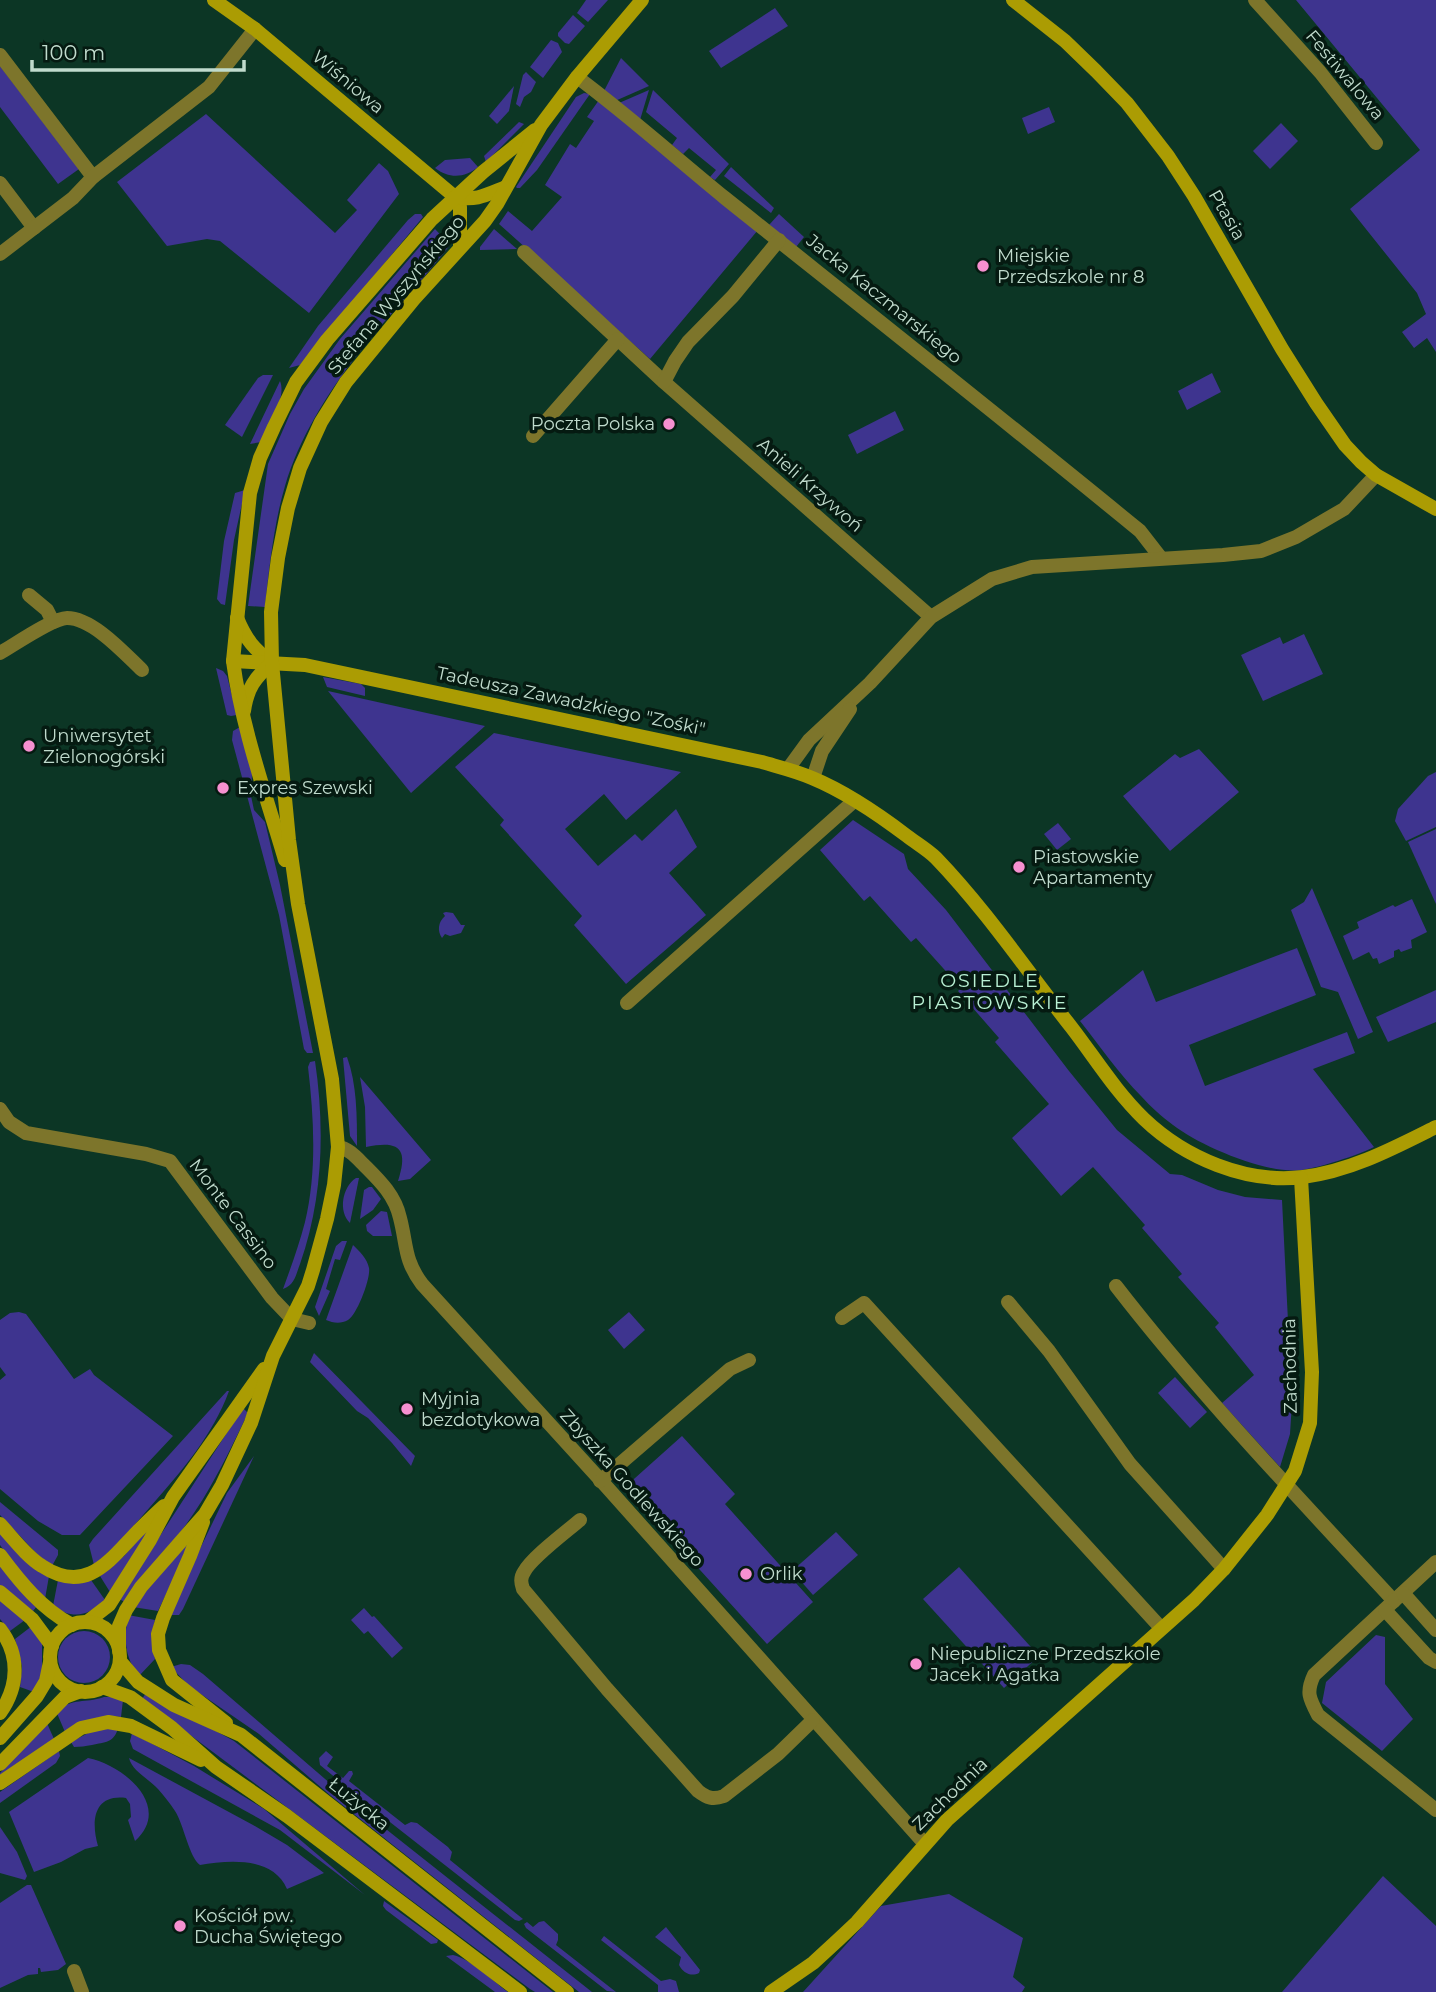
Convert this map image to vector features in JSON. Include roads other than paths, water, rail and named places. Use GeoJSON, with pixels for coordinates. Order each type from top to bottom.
{"type":"FeatureCollection","features":[{"type":"Feature","properties":{"kind":"street","name":"Wiśniowa"},"geometry":{"type":"LineString","coordinates":[[214,0],[255,29],[455,197]]}},
{"type":"Feature","properties":{"kind":"street","name":"Stefana Wyszyńskiego"},"geometry":{"type":"LineString","coordinates":[[119,1656],[119,1626],[126,1610],[141,1587],[205,1514],[251,1423],[274,1356],[308,1286],[334,1185],[338,1147],[332,1079],[298,904],[272,663],[271,612],[278,558],[288,508],[300,468],[321,422],[346,382],[485,221],[541,125],[577,77],[642,0]]}},
{"type":"Feature","properties":{"kind":"street","name":"Ptasia"},"geometry":{"type":"LineString","coordinates":[[1013,0],[1065,41],[1097,71],[1151,133],[1195,196],[1248,292],[1316,403],[1345,445],[1376,475]]}},
{"type":"Feature","properties":{"kind":"street","name":"Festiwalowa"},"geometry":{"type":"LineString","coordinates":[[1255,0],[1320,72],[1376,143]]}},
{"type":"Feature","properties":{"kind":"street"},"geometry":{"type":"LineString","coordinates":[[0,254],[73,198],[93,177],[209,87],[255,29]]}},
{"type":"Feature","properties":{"kind":"street"},"geometry":{"type":"LineString","coordinates":[[0,55],[93,177]]}},
{"type":"Feature","properties":{"kind":"street","name":"Jacka Kaczmarskiego"},"geometry":{"type":"LineString","coordinates":[[577,77],[1140,531],[1161,558]]}},
{"type":"Feature","properties":{"kind":"street","name":"Stefana Wyszyńskiego"},"geometry":{"type":"LineString","coordinates":[[298,904],[243,717],[233,661],[250,493],[260,458],[296,382],[352,310],[432,219],[541,125]]}},
{"type":"Feature","properties":{"kind":"street"},"geometry":{"type":"LineString","coordinates":[[0,183],[34,228]]}},
{"type":"Feature","properties":{"kind":"street"},"geometry":{"type":"LineString","coordinates":[[455,197],[478,199],[506,187]]}},
{"type":"Feature","properties":{"kind":"street"},"geometry":{"type":"LineString","coordinates":[[455,197],[460,207],[460,247]]}},
{"type":"Feature","properties":{"kind":"street"},"geometry":{"type":"LineString","coordinates":[[664,382],[688,342],[733,296],[779,240]]}},
{"type":"Feature","properties":{"kind":"street","name":"Anieli Krzywoń"},"geometry":{"type":"LineString","coordinates":[[524,252],[664,382],[931,617]]}},
{"type":"Feature","properties":{"kind":"street"},"geometry":{"type":"LineString","coordinates":[[533,436],[618,340]]}},
{"type":"Feature","properties":{"kind":"street"},"geometry":{"type":"LineString","coordinates":[[788,769],[809,740],[870,683],[931,617],[992,579],[1032,567],[1247,554],[1296,537],[1343,509],[1376,475],[1436,509]]}},
{"type":"Feature","properties":{"kind":"street"},"geometry":{"type":"LineString","coordinates":[[29,595],[47,610],[53,622]]}},
{"type":"Feature","properties":{"kind":"street"},"geometry":{"type":"LineString","coordinates":[[236,617],[252,646],[272,663],[253,682],[243,717]]}},
{"type":"Feature","properties":{"kind":"street"},"geometry":{"type":"LineString","coordinates":[[0,653],[53,622],[66,618],[104,635],[142,670]]}},
{"type":"Feature","properties":{"kind":"street","name":"Tadeusza Zawadzkiego \"Zośki\""},"geometry":{"type":"LineString","coordinates":[[233,661],[297,664],[373,678],[762,762],[813,778],[873,811],[934,856],[1113,1084],[1143,1118],[1165,1137],[1190,1152],[1232,1171],[1301,1178],[1331,1172],[1361,1162],[1436,1127]]}},
{"type":"Feature","properties":{"kind":"street"},"geometry":{"type":"LineString","coordinates":[[813,778],[822,751],[870,683]]}},
{"type":"Feature","properties":{"kind":"street"},"geometry":{"type":"LineString","coordinates":[[627,1003],[854,800]]}},
{"type":"Feature","properties":{"kind":"street","name":"Monte Cassino"},"geometry":{"type":"LineString","coordinates":[[0,1109],[9,1122],[26,1133],[170,1161],[272,1298],[292,1319]]}},
{"type":"Feature","properties":{"kind":"street","name":"Zbyszka Godlewskiego"},"geometry":{"type":"LineString","coordinates":[[338,1147],[344,1147],[362,1163],[383,1184],[393,1199],[400,1216],[408,1261],[422,1284],[925,1844]]}},
{"type":"Feature","properties":{"kind":"street","name":"Zachodnia"},"geometry":{"type":"LineString","coordinates":[[771,1992],[813,1963],[838,1940],[947,1820],[1194,1600],[1224,1569],[1267,1515],[1295,1471],[1310,1423],[1312,1372],[1301,1178]]}},
{"type":"Feature","properties":{"kind":"street"},"geometry":{"type":"LineString","coordinates":[[1116,1286],[1173,1359],[1394,1601],[1429,1658],[1436,1662]]}},
{"type":"Feature","properties":{"kind":"street"},"geometry":{"type":"LineString","coordinates":[[1008,1302],[1049,1351],[1130,1464],[1224,1569]]}},
{"type":"Feature","properties":{"kind":"street"},"geometry":{"type":"LineString","coordinates":[[842,1318],[864,1303],[1161,1628]]}},
{"type":"Feature","properties":{"kind":"street"},"geometry":{"type":"LineString","coordinates":[[292,1319],[309,1323]]}},
{"type":"Feature","properties":{"kind":"street","name":"Stefana Wyszyńskiego"},"geometry":{"type":"LineString","coordinates":[[87,1622],[108,1605],[150,1540],[173,1497],[274,1356]]}},
{"type":"Feature","properties":{"kind":"street"},"geometry":{"type":"LineString","coordinates":[[600,1481],[730,1369],[749,1360]]}},
{"type":"Feature","properties":{"kind":"street"},"geometry":{"type":"LineString","coordinates":[[0,1524],[41,1566],[66,1576],[79,1576],[98,1570],[111,1560],[173,1497]]}},
{"type":"Feature","properties":{"kind":"street"},"geometry":{"type":"LineString","coordinates":[[205,1514],[163,1618],[158,1633],[159,1650],[172,1680],[241,1735]]}},
{"type":"Feature","properties":{"kind":"street"},"geometry":{"type":"LineString","coordinates":[[580,1520],[530,1563],[523,1573],[523,1589],[698,1791],[715,1799],[724,1796],[778,1754],[813,1720]]}},
{"type":"Feature","properties":{"kind":"street"},"geometry":{"type":"LineString","coordinates":[[0,1555],[28,1590],[60,1619],[72,1625]]}},
{"type":"Feature","properties":{"kind":"street"},"geometry":{"type":"LineString","coordinates":[[1436,1562],[1314,1675],[1308,1686],[1310,1700],[1318,1714],[1436,1810]]}},
{"type":"Feature","properties":{"kind":"street"},"geometry":{"type":"LineString","coordinates":[[0,1592],[32,1619],[51,1653],[54,1672],[60,1681],[70,1688],[92,1691],[102,1687],[117,1672],[119,1656],[117,1642],[105,1628],[87,1622],[72,1625],[60,1633],[51,1653],[46,1681],[37,1696],[0,1738]]}},
{"type":"Feature","properties":{"kind":"street"},"geometry":{"type":"LineString","coordinates":[[1394,1601],[1436,1630]]}},
{"type":"Feature","properties":{"kind":"street"},"geometry":{"type":"LineString","coordinates":[[0,1629],[8,1638],[15,1664],[15,1678],[0,1713]]}},
{"type":"Feature","properties":{"kind":"street","name":"Łużycka"},"geometry":{"type":"LineString","coordinates":[[119,1656],[138,1682],[174,1705],[241,1735],[567,1992]]}},
{"type":"Feature","properties":{"kind":"street"},"geometry":{"type":"LineString","coordinates":[[102,1687],[130,1698],[172,1728],[216,1768]]}},
{"type":"Feature","properties":{"kind":"street"},"geometry":{"type":"LineString","coordinates":[[0,1764],[65,1696],[81,1691]]}},
{"type":"Feature","properties":{"kind":"street"},"geometry":{"type":"LineString","coordinates":[[0,1783],[81,1728],[108,1722],[131,1726],[216,1768],[287,1816],[520,1992]]}},
{"type":"Feature","properties":{"kind":"street"},"geometry":{"type":"LineString","coordinates":[[74,1971],[82,1992]]}},
{"type":"Feature","properties":{"kind":"place","name":"Miejskie Przedszkole nr 8"},"geometry":{"type":"Point","coordinates":[983,266]}},
{"type":"Feature","properties":{"kind":"place","name":"Poczta Polska"},"geometry":{"type":"Point","coordinates":[669,424]}},
{"type":"Feature","properties":{"kind":"place","name":"Uniwersytet Zielonogórski"},"geometry":{"type":"Point","coordinates":[29,746]}},
{"type":"Feature","properties":{"kind":"place","name":"Expres Szewski"},"geometry":{"type":"Point","coordinates":[223,788]}},
{"type":"Feature","properties":{"kind":"place","name":"Piastowskie Apartamenty"},"geometry":{"type":"Point","coordinates":[1019,867]}},
{"type":"Feature","properties":{"kind":"place","name":"Myjnia bezdotykowa"},"geometry":{"type":"Point","coordinates":[407,1409]}},
{"type":"Feature","properties":{"kind":"place","name":"Orlik"},"geometry":{"type":"Point","coordinates":[746,1574]}},
{"type":"Feature","properties":{"kind":"place","name":"Niepubliczne Przedszkole Jacek i Agatka"},"geometry":{"type":"Point","coordinates":[916,1664]}},
{"type":"Feature","properties":{"kind":"place","name":"Kościół pw. Ducha Świętego"},"geometry":{"type":"Point","coordinates":[180,1926]}},
{"type":"Feature","properties":{"kind":"district","name":"OSIEDLE PIASTOWSKIE"},"geometry":{"type":"Point","coordinates":[990,991]}}]}
